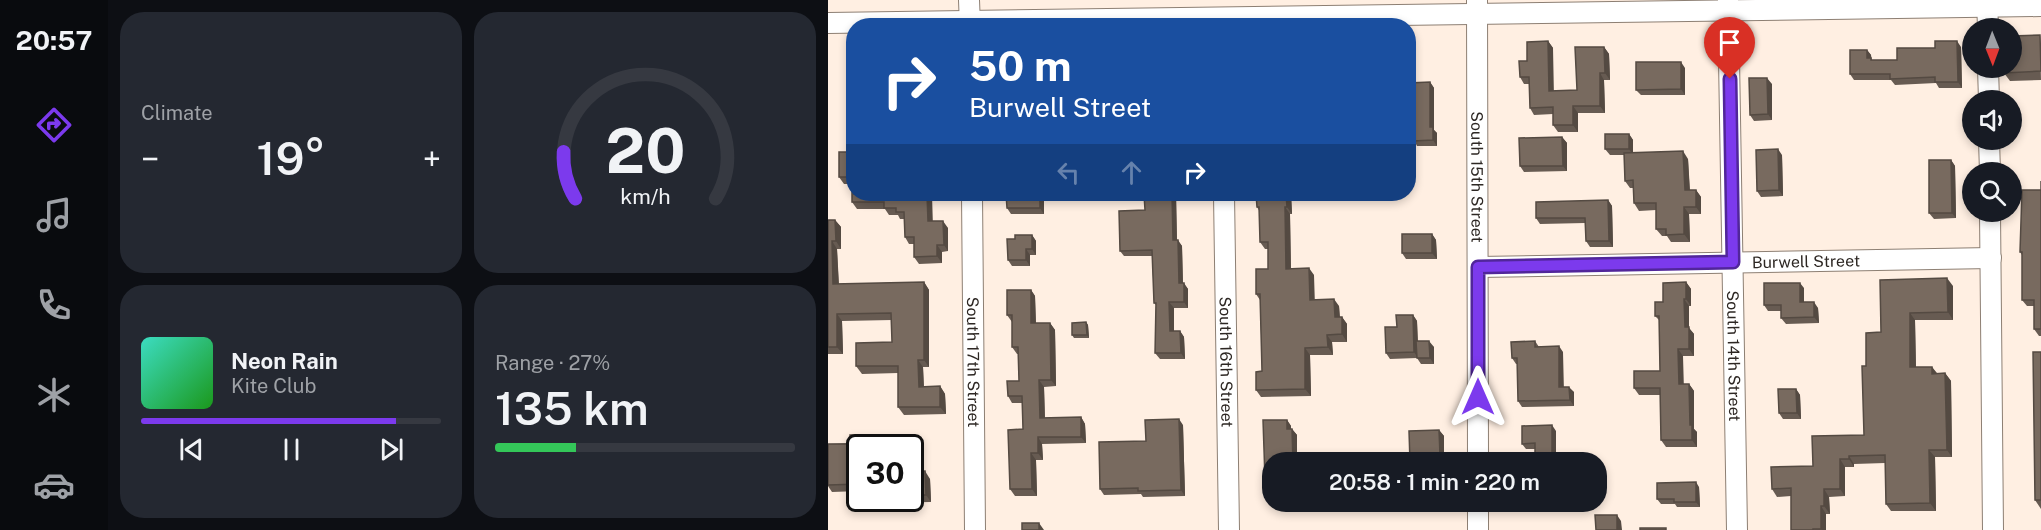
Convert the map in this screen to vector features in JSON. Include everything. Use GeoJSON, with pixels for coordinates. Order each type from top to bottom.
{"type":"FeatureCollection","features":[{"type":"Feature","properties":{"kind":"street"},"geometry":{"type":"LineString","coordinates":[[969,0],[970,18]]}},
{"type":"Feature","properties":{"kind":"street"},"geometry":{"type":"LineString","coordinates":[[1109,18],[1477,7],[1987,3],[2041,6]]}},
{"type":"Feature","properties":{"kind":"street"},"geometry":{"type":"LineString","coordinates":[[1987,3],[1988,18]]}},
{"type":"Feature","properties":{"kind":"street","name":"South 14th Street"},"geometry":{"type":"LineString","coordinates":[[1728,5],[1737,530]]}},
{"type":"Feature","properties":{"kind":"street","name":"South 15th Street"},"geometry":{"type":"LineString","coordinates":[[1477,7],[1478,452]]}},
{"type":"Feature","properties":{"kind":"street"},"geometry":{"type":"LineString","coordinates":[[828,23],[846,23]]}},
{"type":"Feature","properties":{"kind":"street","name":"South 17th Street"},"geometry":{"type":"LineString","coordinates":[[972,201],[975,530]]}},
{"type":"Feature","properties":{"kind":"street","name":"South 16th Street"},"geometry":{"type":"LineString","coordinates":[[1224,201],[1229,530]]}},
{"type":"Feature","properties":{"kind":"street"},"geometry":{"type":"LineString","coordinates":[[1990,222],[1993,530]]}},
{"type":"Feature","properties":{"kind":"street","name":"Burwell Street"},"geometry":{"type":"LineString","coordinates":[[1478,267],[1991,258]]}},
{"type":"Feature","properties":{"kind":"street"},"geometry":{"type":"LineString","coordinates":[[1478,512],[1478,530]]}},
{"type":"Feature","properties":{"kind":"building"},"geometry":{"type":"Polygon","coordinates":[[[2040,35],[2041,71],[2022,72],[2022,36],[2040,35]]]}},
{"type":"Feature","properties":{"kind":"building"},"geometry":{"type":"Polygon","coordinates":[[[1548,41],[1549,91],[1577,90],[1575,47],[1604,47],[1605,73],[1600,73],[1600,106],[1573,106],[1573,125],[1553,125],[1553,107],[1530,108],[1529,77],[1520,77],[1519,61],[1527,61],[1527,42],[1548,41]]]}},
{"type":"Feature","properties":{"kind":"building"},"geometry":{"type":"Polygon","coordinates":[[[1935,41],[1957,41],[1958,82],[1935,82],[1935,77],[1890,79],[1890,74],[1850,74],[1850,50],[1867,50],[1867,58],[1871,60],[1897,60],[1897,48],[1935,48],[1935,41]]]}},
{"type":"Feature","properties":{"kind":"building"},"geometry":{"type":"Polygon","coordinates":[[[1636,62],[1681,62],[1681,89],[1636,90],[1636,62]]]}},
{"type":"Feature","properties":{"kind":"building"},"geometry":{"type":"Polygon","coordinates":[[[1749,78],[1767,78],[1768,114],[1750,115],[1749,78]]]}},
{"type":"Feature","properties":{"kind":"building"},"geometry":{"type":"Polygon","coordinates":[[[1430,82],[1430,127],[1433,127],[1433,140],[1416,141],[1416,83],[1430,82]]]}},
{"type":"Feature","properties":{"kind":"building"},"geometry":{"type":"Polygon","coordinates":[[[1605,134],[1629,134],[1629,149],[1605,149],[1605,134]]]}},
{"type":"Feature","properties":{"kind":"building"},"geometry":{"type":"Polygon","coordinates":[[[1562,137],[1563,166],[1520,166],[1519,138],[1562,137]]]}},
{"type":"Feature","properties":{"kind":"building"},"geometry":{"type":"Polygon","coordinates":[[[1778,149],[1779,190],[1757,191],[1756,150],[1778,149]]]}},
{"type":"Feature","properties":{"kind":"building"},"geometry":{"type":"Polygon","coordinates":[[[1683,151],[1685,190],[1696,190],[1696,207],[1684,207],[1684,234],[1666,235],[1666,229],[1656,229],[1656,203],[1634,203],[1633,180],[1625,181],[1624,153],[1683,151]]]}},
{"type":"Feature","properties":{"kind":"building"},"geometry":{"type":"Polygon","coordinates":[[[839,152],[846,152],[846,177],[839,177],[839,152]]]}},
{"type":"Feature","properties":{"kind":"building"},"geometry":{"type":"Polygon","coordinates":[[[1929,160],[1951,160],[1952,213],[1929,213],[1929,160]]]}},
{"type":"Feature","properties":{"kind":"building"},"geometry":{"type":"Polygon","coordinates":[[[2022,190],[2041,190],[2041,329],[2034,329],[2034,300],[2022,300],[2022,252],[2020,252],[2022,190]]]}},
{"type":"Feature","properties":{"kind":"building"},"geometry":{"type":"Polygon","coordinates":[[[1608,200],[1609,241],[1586,241],[1585,218],[1536,218],[1536,202],[1608,200]]]}},
{"type":"Feature","properties":{"kind":"building"},"geometry":{"type":"Polygon","coordinates":[[[927,201],[928,221],[943,221],[944,245],[937,245],[937,256],[914,257],[914,237],[905,237],[904,212],[896,212],[896,208],[884,208],[884,202],[852,202],[927,201]]]}},
{"type":"Feature","properties":{"kind":"building"},"geometry":{"type":"Polygon","coordinates":[[[1006,201],[1040,201],[1040,208],[1007,208],[1006,201]]]}},
{"type":"Feature","properties":{"kind":"building"},"geometry":{"type":"Polygon","coordinates":[[[1144,201],[1172,201],[1173,240],[1178,240],[1179,283],[1184,283],[1184,302],[1169,302],[1170,331],[1180,331],[1181,353],[1155,353],[1156,303],[1154,303],[1152,250],[1120,251],[1119,211],[1145,210],[1144,201]]]}},
{"type":"Feature","properties":{"kind":"building"},"geometry":{"type":"Polygon","coordinates":[[[1257,201],[1287,201],[1286,269],[1309,268],[1310,300],[1334,299],[1335,317],[1342,317],[1342,334],[1327,335],[1328,347],[1305,348],[1305,389],[1256,390],[1256,372],[1262,371],[1260,294],[1256,294],[1256,269],[1268,269],[1268,242],[1260,242],[1259,207],[1257,207],[1257,201]]]}},
{"type":"Feature","properties":{"kind":"building"},"geometry":{"type":"Polygon","coordinates":[[[828,220],[835,220],[836,241],[832,241],[833,284],[924,282],[924,360],[918,360],[919,387],[940,386],[940,407],[898,407],[898,366],[856,366],[856,343],[892,342],[891,313],[837,314],[837,347],[828,347],[828,220]]]}},
{"type":"Feature","properties":{"kind":"building"},"geometry":{"type":"Polygon","coordinates":[[[1402,234],[1432,234],[1432,253],[1402,253],[1402,234]]]}},
{"type":"Feature","properties":{"kind":"building"},"geometry":{"type":"Polygon","coordinates":[[[1015,235],[1032,235],[1032,249],[1026,249],[1026,260],[1008,260],[1007,239],[1015,239],[1015,235]]]}},
{"type":"Feature","properties":{"kind":"building"},"geometry":{"type":"Polygon","coordinates":[[[1947,278],[1948,312],[1910,313],[1910,367],[1932,367],[1932,374],[1945,373],[1947,450],[1929,450],[1930,503],[1886,504],[1885,455],[1849,456],[1849,459],[1840,459],[1840,489],[1824,489],[1821,529],[1791,530],[1791,488],[1772,489],[1771,467],[1813,466],[1812,436],[1864,435],[1862,366],[1866,366],[1866,333],[1881,332],[1880,280],[1947,278]]]}},
{"type":"Feature","properties":{"kind":"building"},"geometry":{"type":"Polygon","coordinates":[[[1686,282],[1685,327],[1689,327],[1689,349],[1678,349],[1679,384],[1689,384],[1692,440],[1661,440],[1660,388],[1634,388],[1634,371],[1660,371],[1659,316],[1655,316],[1655,302],[1663,302],[1663,283],[1686,282]]]}},
{"type":"Feature","properties":{"kind":"building"},"geometry":{"type":"Polygon","coordinates":[[[1764,283],[1800,283],[1800,302],[1814,302],[1814,317],[1781,318],[1781,305],[1764,305],[1764,283]]]}},
{"type":"Feature","properties":{"kind":"building"},"geometry":{"type":"Polygon","coordinates":[[[1007,290],[1031,290],[1031,323],[1050,323],[1051,380],[1039,380],[1040,418],[1081,417],[1081,437],[1038,437],[1038,453],[1031,453],[1032,489],[1010,489],[1008,430],[1023,429],[1022,396],[1008,396],[1007,381],[1019,381],[1018,347],[1012,347],[1012,315],[1007,315],[1007,290]]]}},
{"type":"Feature","properties":{"kind":"building"},"geometry":{"type":"Polygon","coordinates":[[[1396,315],[1413,315],[1414,352],[1386,353],[1385,327],[1397,327],[1396,315]]]}},
{"type":"Feature","properties":{"kind":"building"},"geometry":{"type":"Polygon","coordinates":[[[1086,322],[1087,335],[1072,335],[1072,323],[1086,322]]]}},
{"type":"Feature","properties":{"kind":"building"},"geometry":{"type":"Polygon","coordinates":[[[1416,341],[1429,341],[1430,358],[1417,358],[1416,341]]]}},
{"type":"Feature","properties":{"kind":"building"},"geometry":{"type":"Polygon","coordinates":[[[1535,341],[1535,347],[1559,346],[1559,387],[1569,387],[1570,400],[1518,401],[1517,358],[1512,358],[1511,342],[1535,341]]]}},
{"type":"Feature","properties":{"kind":"building"},"geometry":{"type":"Polygon","coordinates":[[[2033,352],[2041,352],[2041,500],[2035,500],[2033,352]]]}},
{"type":"Feature","properties":{"kind":"building"},"geometry":{"type":"Polygon","coordinates":[[[1778,389],[1796,389],[1797,413],[1779,413],[1778,389]]]}},
{"type":"Feature","properties":{"kind":"building"},"geometry":{"type":"Polygon","coordinates":[[[1179,419],[1181,490],[1100,489],[1099,442],[1146,441],[1145,420],[1179,419]]]}},
{"type":"Feature","properties":{"kind":"building"},"geometry":{"type":"Polygon","coordinates":[[[1263,420],[1287,420],[1287,429],[1292,429],[1293,452],[1264,452],[1263,420]]]}},
{"type":"Feature","properties":{"kind":"building"},"geometry":{"type":"Polygon","coordinates":[[[1552,425],[1552,452],[1535,452],[1535,443],[1522,444],[1522,426],[1552,425]]]}},
{"type":"Feature","properties":{"kind":"building"},"geometry":{"type":"Polygon","coordinates":[[[1439,430],[1440,452],[1410,452],[1409,431],[1439,430]]]}},
{"type":"Feature","properties":{"kind":"building"},"geometry":{"type":"Polygon","coordinates":[[[828,444],[846,444],[846,484],[828,485],[828,444]]]}},
{"type":"Feature","properties":{"kind":"building"},"geometry":{"type":"Polygon","coordinates":[[[925,471],[926,495],[924,495],[925,471]]]}},
{"type":"Feature","properties":{"kind":"building"},"geometry":{"type":"Polygon","coordinates":[[[1696,482],[1696,502],[1657,499],[1657,483],[1696,482]]]}},
{"type":"Feature","properties":{"kind":"building"},"geometry":{"type":"Polygon","coordinates":[[[1595,515],[1617,515],[1617,530],[1596,530],[1595,515]]]}},
{"type":"Feature","properties":{"kind":"building"},"geometry":{"type":"Polygon","coordinates":[[[1022,523],[1039,523],[1039,530],[1022,530],[1022,523]]]}},
{"type":"Feature","properties":{"kind":"building"},"geometry":{"type":"Polygon","coordinates":[[[1640,528],[1666,528],[1666,530],[1640,530],[1640,528]]]}},
{"type":"Feature","properties":{"kind":"route"},"geometry":{"type":"LineString","coordinates":[[1478,397],[1478,267],[1733,262],[1730,79]]}}]}
